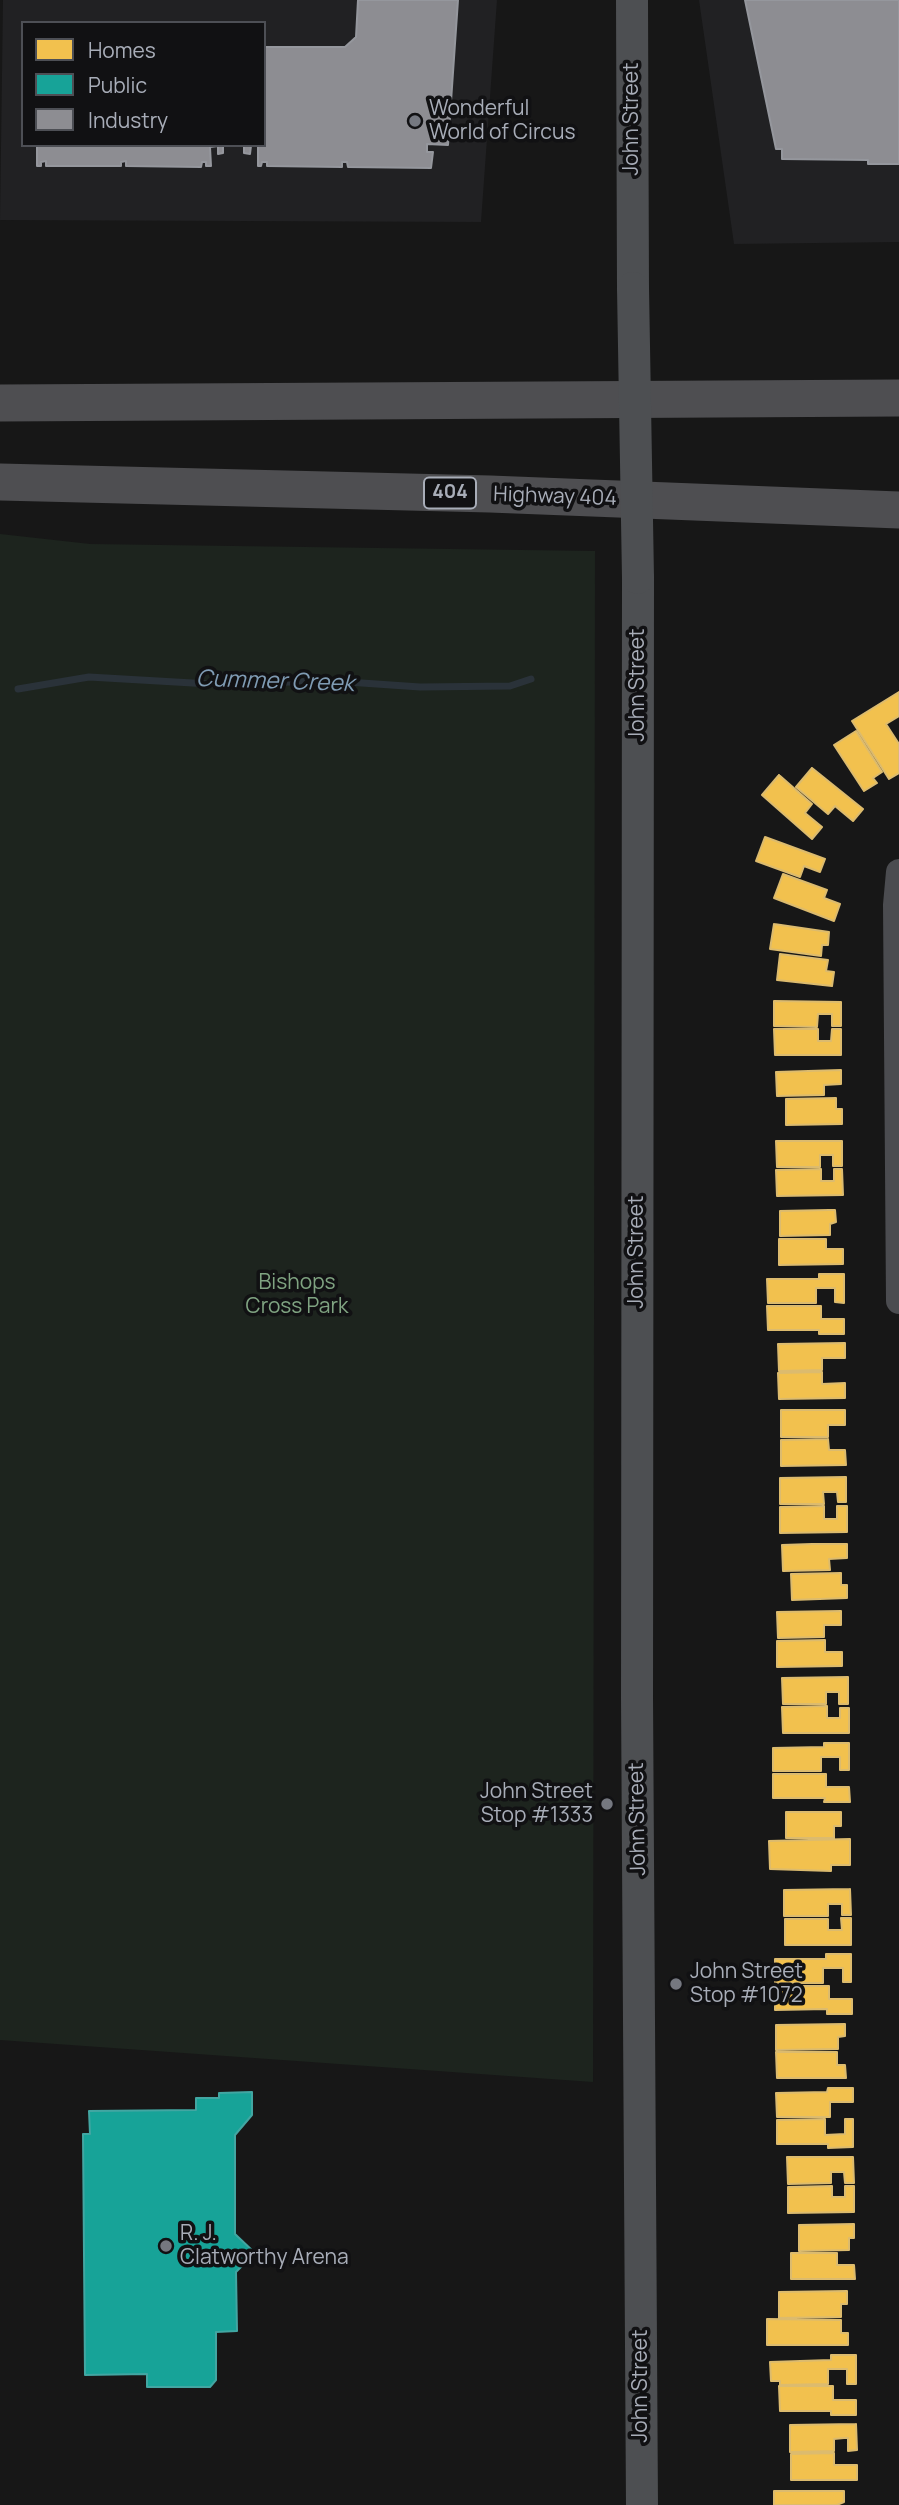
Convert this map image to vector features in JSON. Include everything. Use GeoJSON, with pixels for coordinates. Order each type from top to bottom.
{"type":"FeatureCollection","features":[{"type":"Feature","properties":{"kind":"highway"},"geometry":{"type":"LineString","coordinates":[[0,403],[899,398]]}},
{"type":"Feature","properties":{"kind":"highway","name":"Highway 404"},"geometry":{"type":"LineString","coordinates":[[0,482],[490,494],[899,510]]}},
{"type":"Feature","properties":{"kind":"main road","name":"John Street"},"geometry":{"type":"LineString","coordinates":[[632,0],[638,578],[636,1622],[642,2505]]}},
{"type":"Feature","properties":{"kind":"street"},"geometry":{"type":"LineString","coordinates":[[899,873],[896,905],[899,1301]]}},
{"type":"Feature","properties":{"kind":"shaded area"},"geometry":{"type":"Polygon","coordinates":[[[3,0],[497,0],[481,222],[0,220],[3,0]]]}},
{"type":"Feature","properties":{"kind":"shaded area"},"geometry":{"type":"Polygon","coordinates":[[[699,0],[899,0],[899,242],[734,244],[699,0]]]}},
{"type":"Feature","properties":{"kind":"green space","name":"Bishops Cross Park"},"geometry":{"type":"Polygon","coordinates":[[[0,534],[90,544],[595,551],[593,2082],[0,2040],[0,534]]]}},
{"type":"Feature","properties":{"kind":"building: Homes"},"geometry":{"type":"Polygon","coordinates":[[[899,692],[899,716],[886,724],[899,744],[899,773],[889,779],[852,721],[899,692]]]}},
{"type":"Feature","properties":{"kind":"building: Homes"},"geometry":{"type":"Polygon","coordinates":[[[856,731],[882,772],[873,778],[877,783],[864,791],[834,745],[856,731]]]}},
{"type":"Feature","properties":{"kind":"building: Homes"},"geometry":{"type":"Polygon","coordinates":[[[812,768],[863,809],[853,821],[835,806],[828,814],[796,787],[812,768]]]}},
{"type":"Feature","properties":{"kind":"building: Homes"},"geometry":{"type":"Polygon","coordinates":[[[779,775],[812,804],[805,813],[822,827],[812,839],[762,795],[779,775]]]}},
{"type":"Feature","properties":{"kind":"building: Homes"},"geometry":{"type":"Polygon","coordinates":[[[765,837],[825,859],[820,872],[804,866],[800,877],[756,861],[765,837]]]}},
{"type":"Feature","properties":{"kind":"building: Homes"},"geometry":{"type":"Polygon","coordinates":[[[783,874],[827,890],[824,898],[840,904],[834,921],[774,898],[783,874]]]}},
{"type":"Feature","properties":{"kind":"building: Homes"},"geometry":{"type":"Polygon","coordinates":[[[774,924],[829,932],[828,945],[822,945],[821,956],[770,949],[774,924]]]}},
{"type":"Feature","properties":{"kind":"building: Homes"},"geometry":{"type":"Polygon","coordinates":[[[780,954],[828,960],[826,971],[834,972],[832,986],[777,980],[780,954]]]}},
{"type":"Feature","properties":{"kind":"building: Homes"},"geometry":{"type":"Polygon","coordinates":[[[774,1001],[841,1002],[841,1026],[832,1026],[832,1014],[818,1014],[817,1027],[774,1026],[774,1001]]]}},
{"type":"Feature","properties":{"kind":"building: Homes"},"geometry":{"type":"Polygon","coordinates":[[[774,1029],[818,1029],[818,1041],[831,1041],[832,1029],[841,1029],[841,1055],[775,1055],[774,1029]]]}},
{"type":"Feature","properties":{"kind":"building: Homes"},"geometry":{"type":"Polygon","coordinates":[[[841,1070],[841,1084],[824,1085],[824,1095],[777,1096],[776,1072],[841,1070]]]}},
{"type":"Feature","properties":{"kind":"building: Homes"},"geometry":{"type":"Polygon","coordinates":[[[836,1098],[836,1109],[842,1109],[842,1124],[786,1125],[786,1099],[836,1098]]]}},
{"type":"Feature","properties":{"kind":"building: Homes"},"geometry":{"type":"Polygon","coordinates":[[[776,1141],[842,1141],[842,1166],[833,1166],[833,1155],[820,1155],[820,1167],[777,1167],[776,1141]]]}},
{"type":"Feature","properties":{"kind":"building: Homes"},"geometry":{"type":"Polygon","coordinates":[[[821,1169],[821,1181],[834,1181],[834,1169],[842,1169],[843,1195],[777,1196],[776,1170],[821,1169]]]}},
{"type":"Feature","properties":{"kind":"building: Homes"},"geometry":{"type":"Polygon","coordinates":[[[835,1210],[836,1222],[830,1224],[830,1235],[780,1236],[780,1211],[835,1210]]]}},
{"type":"Feature","properties":{"kind":"building: Homes"},"geometry":{"type":"Polygon","coordinates":[[[779,1239],[826,1239],[826,1249],[843,1249],[843,1264],[779,1265],[779,1239]]]}},
{"type":"Feature","properties":{"kind":"building: Homes"},"geometry":{"type":"Polygon","coordinates":[[[819,1274],[844,1274],[844,1303],[835,1302],[835,1288],[816,1288],[816,1303],[768,1303],[767,1279],[819,1279],[819,1274]]]}},
{"type":"Feature","properties":{"kind":"building: Homes"},"geometry":{"type":"Polygon","coordinates":[[[767,1306],[821,1306],[821,1319],[844,1319],[844,1334],[819,1334],[819,1330],[768,1330],[767,1306]]]}},
{"type":"Feature","properties":{"kind":"building: Homes"},"geometry":{"type":"Polygon","coordinates":[[[845,1343],[845,1358],[822,1358],[822,1370],[779,1371],[778,1344],[845,1343]]]}},
{"type":"Feature","properties":{"kind":"building: Homes"},"geometry":{"type":"Polygon","coordinates":[[[822,1372],[822,1384],[845,1383],[845,1398],[779,1399],[778,1373],[822,1372]]]}},
{"type":"Feature","properties":{"kind":"building: Homes"},"geometry":{"type":"Polygon","coordinates":[[[781,1410],[845,1410],[845,1425],[828,1425],[828,1437],[781,1437],[781,1410]]]}},
{"type":"Feature","properties":{"kind":"building: Homes"},"geometry":{"type":"Polygon","coordinates":[[[828,1439],[829,1450],[845,1450],[846,1465],[781,1466],[781,1440],[828,1439]]]}},
{"type":"Feature","properties":{"kind":"building: Homes"},"geometry":{"type":"Polygon","coordinates":[[[846,1477],[846,1502],[838,1502],[837,1492],[823,1492],[824,1504],[780,1504],[780,1478],[846,1477]]]}},
{"type":"Feature","properties":{"kind":"building: Homes"},"geometry":{"type":"Polygon","coordinates":[[[824,1506],[824,1519],[837,1519],[837,1506],[847,1506],[847,1532],[780,1533],[780,1507],[824,1506]]]}},
{"type":"Feature","properties":{"kind":"building: Homes"},"geometry":{"type":"Polygon","coordinates":[[[847,1544],[847,1558],[829,1559],[830,1570],[783,1571],[782,1545],[847,1544]]]}},
{"type":"Feature","properties":{"kind":"building: Homes"},"geometry":{"type":"Polygon","coordinates":[[[841,1573],[841,1585],[847,1585],[847,1598],[792,1600],[791,1574],[841,1573]]]}},
{"type":"Feature","properties":{"kind":"building: Homes"},"geometry":{"type":"Polygon","coordinates":[[[841,1611],[841,1625],[824,1625],[824,1637],[778,1638],[777,1612],[841,1611]]]}},
{"type":"Feature","properties":{"kind":"building: Homes"},"geometry":{"type":"Polygon","coordinates":[[[825,1640],[825,1652],[842,1652],[842,1666],[777,1667],[777,1641],[825,1640]]]}},
{"type":"Feature","properties":{"kind":"building: Homes"},"geometry":{"type":"Polygon","coordinates":[[[848,1677],[848,1704],[839,1704],[839,1692],[826,1692],[826,1704],[783,1704],[782,1678],[848,1677]]]}},
{"type":"Feature","properties":{"kind":"building: Homes"},"geometry":{"type":"Polygon","coordinates":[[[827,1706],[827,1718],[840,1718],[840,1708],[849,1708],[849,1733],[783,1733],[782,1707],[827,1706]]]}},
{"type":"Feature","properties":{"kind":"building: Homes"},"geometry":{"type":"Polygon","coordinates":[[[824,1743],[849,1743],[849,1770],[840,1770],[840,1757],[821,1757],[821,1771],[773,1771],[773,1748],[824,1747],[824,1743]]]}},
{"type":"Feature","properties":{"kind":"building: Homes"},"geometry":{"type":"Polygon","coordinates":[[[773,1774],[826,1774],[826,1787],[849,1787],[850,1802],[824,1802],[825,1798],[773,1798],[773,1774]]]}},
{"type":"Feature","properties":{"kind":"building: Homes"},"geometry":{"type":"Polygon","coordinates":[[[786,1812],[841,1812],[841,1826],[834,1826],[834,1838],[786,1838],[786,1812]]]}},
{"type":"Feature","properties":{"kind":"building: Homes"},"geometry":{"type":"Polygon","coordinates":[[[850,1839],[850,1865],[831,1865],[831,1871],[770,1869],[769,1841],[850,1839]]]}},
{"type":"Feature","properties":{"kind":"building: Homes"},"geometry":{"type":"Polygon","coordinates":[[[850,1889],[851,1915],[842,1915],[842,1904],[828,1904],[828,1916],[784,1916],[784,1890],[850,1889]]]}},
{"type":"Feature","properties":{"kind":"building: Homes"},"geometry":{"type":"Polygon","coordinates":[[[841,1918],[851,1918],[851,1945],[785,1945],[785,1919],[828,1919],[828,1930],[842,1930],[841,1918]]]}},
{"type":"Feature","properties":{"kind":"building: Homes"},"geometry":{"type":"Polygon","coordinates":[[[826,1954],[851,1954],[851,1982],[843,1982],[843,1968],[823,1968],[823,1983],[775,1983],[775,1959],[826,1959],[826,1954]]]}},
{"type":"Feature","properties":{"kind":"building: Homes"},"geometry":{"type":"Polygon","coordinates":[[[775,1986],[829,1986],[829,1999],[852,1999],[852,2014],[827,2014],[827,2009],[775,2010],[775,1986]]]}},
{"type":"Feature","properties":{"kind":"building: Homes"},"geometry":{"type":"Polygon","coordinates":[[[845,2024],[845,2036],[838,2037],[838,2049],[776,2050],[776,2025],[845,2024]]]}},
{"type":"Feature","properties":{"kind":"building: Homes"},"geometry":{"type":"Polygon","coordinates":[[[776,2052],[837,2052],[837,2065],[845,2065],[846,2078],[777,2078],[776,2052]]]}},
{"type":"Feature","properties":{"kind":"building: Homes"},"geometry":{"type":"Polygon","coordinates":[[[828,2088],[853,2088],[853,2102],[830,2102],[830,2117],[777,2117],[776,2093],[827,2092],[828,2088]]]}},
{"type":"Feature","properties":{"kind":"building: Homes"},"geometry":{"type":"Polygon","coordinates":[[[825,2119],[825,2135],[845,2134],[845,2119],[853,2119],[853,2147],[777,2144],[777,2120],[825,2119]]]}},
{"type":"Feature","properties":{"kind":"building: Homes"},"geometry":{"type":"Polygon","coordinates":[[[787,2157],[853,2157],[854,2183],[845,2183],[844,2172],[831,2172],[831,2183],[788,2184],[787,2157]]]}},
{"type":"Feature","properties":{"kind":"building: Homes"},"geometry":{"type":"Polygon","coordinates":[[[832,2186],[832,2197],[845,2197],[845,2186],[854,2186],[854,2212],[788,2213],[788,2187],[832,2186]]]}},
{"type":"Feature","properties":{"kind":"building: Homes"},"geometry":{"type":"Polygon","coordinates":[[[854,2224],[854,2238],[849,2238],[849,2250],[799,2251],[799,2225],[854,2224]]]}},
{"type":"Feature","properties":{"kind":"building: Homes"},"geometry":{"type":"Polygon","coordinates":[[[791,2253],[837,2253],[837,2265],[854,2265],[855,2279],[791,2279],[791,2253]]]}},
{"type":"Feature","properties":{"kind":"building: Homes"},"geometry":{"type":"Polygon","coordinates":[[[847,2291],[847,2304],[841,2304],[841,2317],[779,2318],[779,2292],[847,2291]]]}},
{"type":"Feature","properties":{"kind":"building: Homes"},"geometry":{"type":"Polygon","coordinates":[[[767,2319],[841,2320],[841,2333],[848,2333],[848,2345],[767,2345],[767,2319]]]}},
{"type":"Feature","properties":{"kind":"building: Homes"},"geometry":{"type":"Polygon","coordinates":[[[831,2355],[856,2355],[856,2384],[847,2384],[847,2369],[828,2369],[828,2384],[780,2385],[780,2381],[771,2381],[770,2362],[831,2360],[831,2355]]]}},
{"type":"Feature","properties":{"kind":"building: Homes"},"geometry":{"type":"Polygon","coordinates":[[[779,2386],[833,2386],[833,2400],[856,2400],[856,2415],[831,2415],[831,2411],[780,2411],[779,2386]]]}},
{"type":"Feature","properties":{"kind":"building: Homes"},"geometry":{"type":"Polygon","coordinates":[[[856,2424],[857,2450],[848,2451],[848,2438],[844,2438],[834,2439],[834,2451],[790,2452],[790,2425],[856,2424]]]}},
{"type":"Feature","properties":{"kind":"building: Homes"},"geometry":{"type":"Polygon","coordinates":[[[834,2453],[834,2465],[857,2465],[857,2480],[791,2480],[791,2454],[834,2453]]]}},
{"type":"Feature","properties":{"kind":"building: Homes"},"geometry":{"type":"Polygon","coordinates":[[[774,2491],[844,2491],[844,2502],[837,2505],[774,2505],[774,2491]]]}},
{"type":"Feature","properties":{"kind":"building: Public","name":"R. J. Clatworthy Arena"},"geometry":{"type":"Polygon","coordinates":[[[252,2092],[252,2115],[235,2135],[235,2234],[255,2253],[236,2272],[237,2331],[216,2332],[216,2380],[210,2387],[147,2387],[147,2374],[85,2375],[83,2134],[90,2134],[89,2111],[196,2110],[196,2098],[219,2098],[219,2093],[252,2092]]]}},
{"type":"Feature","properties":{"kind":"building: Industry"},"geometry":{"type":"Polygon","coordinates":[[[358,0],[458,0],[448,145],[427,144],[427,152],[433,152],[431,168],[348,167],[347,162],[342,162],[342,167],[267,166],[267,162],[258,166],[258,147],[266,147],[266,47],[345,47],[356,37],[358,0]]]}},
{"type":"Feature","properties":{"kind":"building: Industry"},"geometry":{"type":"Polygon","coordinates":[[[745,0],[899,0],[899,164],[868,164],[868,160],[782,159],[782,149],[776,149],[745,0]]]}},
{"type":"Feature","properties":{"kind":"building: Industry"},"geometry":{"type":"Polygon","coordinates":[[[37,147],[210,147],[211,166],[202,162],[201,167],[126,166],[126,161],[121,162],[121,166],[46,166],[46,161],[37,166],[37,147]]]}},
{"type":"Feature","properties":{"kind":"building: Industry"},"geometry":{"type":"Polygon","coordinates":[[[218,147],[223,147],[223,153],[218,154],[218,147]]]}},
{"type":"Feature","properties":{"kind":"building: Industry"},"geometry":{"type":"Polygon","coordinates":[[[244,147],[251,147],[250,154],[244,153],[244,147]]]}},
{"type":"Feature","properties":{"kind":"waterway","name":"Cummer Creek"},"geometry":{"type":"LineString","coordinates":[[18,689],[89,677],[210,684],[333,681],[420,687],[510,686],[531,679]]}},
{"type":"Feature","properties":{"kind":"place","name":"Wonderful World of Circus"},"geometry":{"type":"Point","coordinates":[415,121]}},
{"type":"Feature","properties":{"kind":"place","name":"John Street Stop #1333"},"geometry":{"type":"Point","coordinates":[607,1804]}},
{"type":"Feature","properties":{"kind":"place","name":"John Street Stop #1072"},"geometry":{"type":"Point","coordinates":[676,1984]}},
{"type":"Feature","properties":{"kind":"place","name":"R. J. Clatworthy Arena"},"geometry":{"type":"Point","coordinates":[166,2246]}}]}
